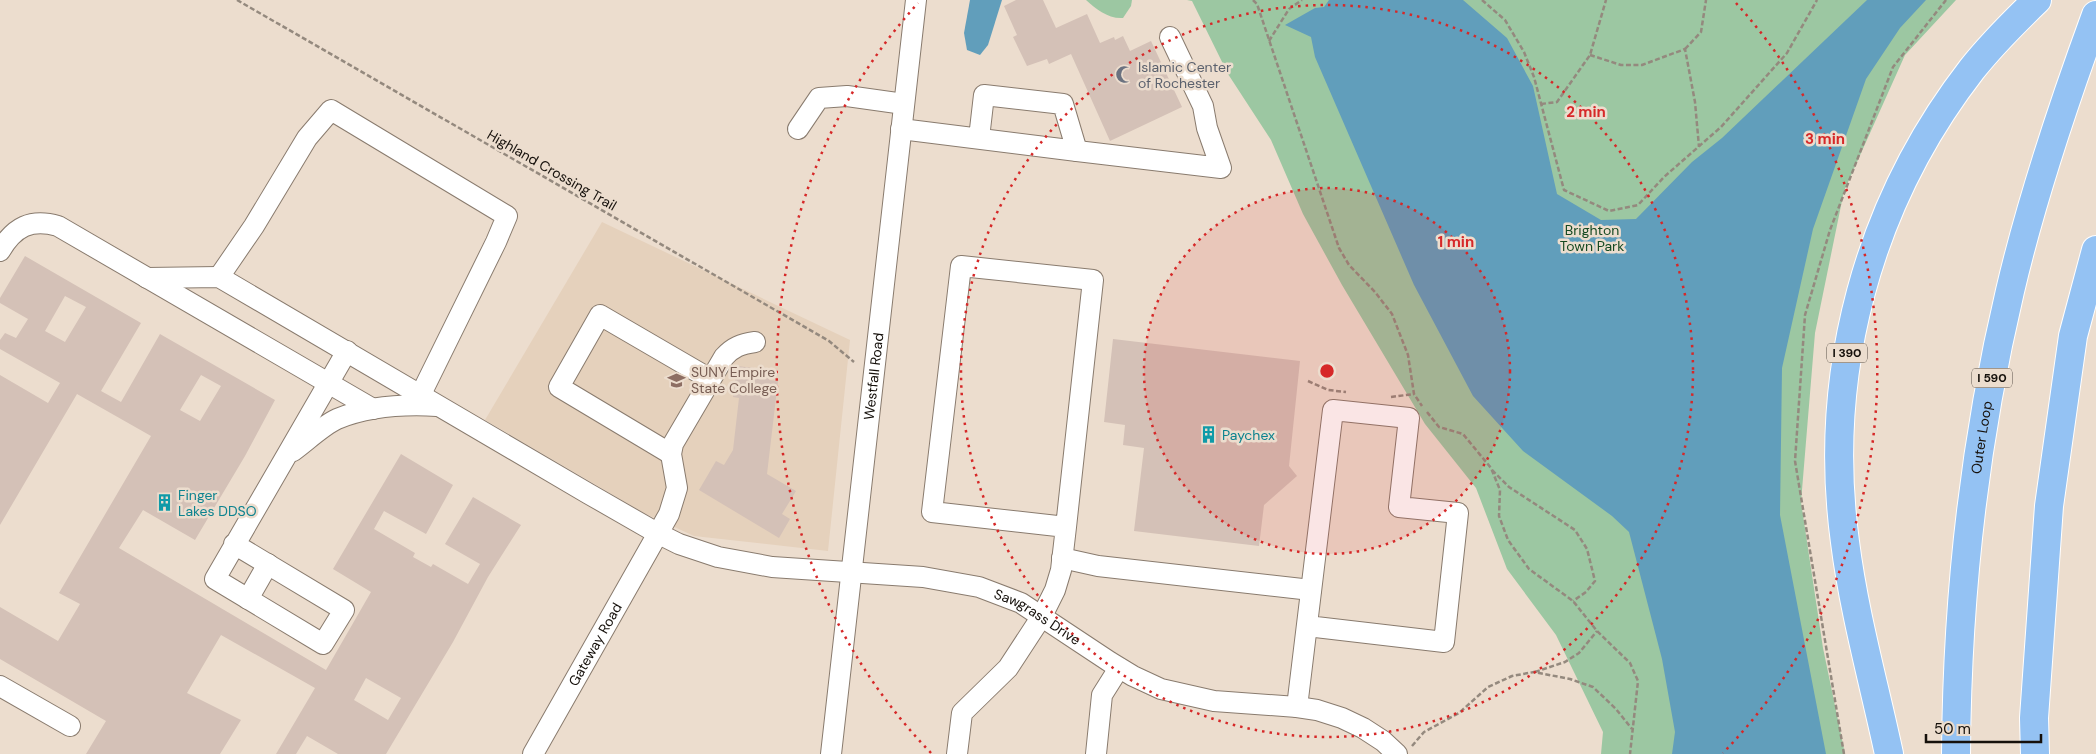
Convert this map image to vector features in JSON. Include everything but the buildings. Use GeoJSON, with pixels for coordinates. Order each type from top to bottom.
{"type":"FeatureCollection","features":[{"type":"Feature","properties":{"kind":"highway","name":"I 390"},"geometry":{"type":"LineString","coordinates":[[1889,754],[1849,570],[1839,482],[1839,422],[1850,334],[1862,286],[1877,239],[1896,193],[1923,141],[1973,67],[2006,30],[2036,1]]}},
{"type":"Feature","properties":{"kind":"highway","name":"Outer Loop"},"geometry":{"type":"LineString","coordinates":[[1956,754],[1958,670],[1965,562],[1977,464],[1992,377],[2010,290],[2033,205],[2059,120],[2096,15]]}},
{"type":"Feature","properties":{"kind":"highway"},"geometry":{"type":"LineString","coordinates":[[2034,754],[2034,718],[2049,506],[2073,336],[2096,250]]}},
{"type":"Feature","properties":{"kind":"street","name":"Westfall Road"},"geometry":{"type":"LineString","coordinates":[[831,754],[916,0]]}},
{"type":"Feature","properties":{"kind":"street"},"geometry":{"type":"LineString","coordinates":[[901,129],[1221,168],[1207,128],[1203,106],[1170,37]]}},
{"type":"Feature","properties":{"kind":"street"},"geometry":{"type":"LineString","coordinates":[[979,138],[984,95],[1063,104],[1077,151]]}},
{"type":"Feature","properties":{"kind":"street"},"geometry":{"type":"LineString","coordinates":[[798,129],[819,98],[847,96],[904,104]]}},
{"type":"Feature","properties":{"kind":"street"},"geometry":{"type":"LineString","coordinates":[[147,278],[220,277],[254,226],[307,138],[331,110],[507,216],[421,394]]}},
{"type":"Feature","properties":{"kind":"street"},"geometry":{"type":"LineString","coordinates":[[0,251],[6,240],[18,230],[31,224],[45,222],[58,226],[373,409]]}},
{"type":"Feature","properties":{"kind":"street"},"geometry":{"type":"LineString","coordinates":[[957,754],[962,713],[1008,668],[1042,616],[1055,590],[1061,570],[1062,558],[1066,527],[1093,280],[961,266],[932,512],[1066,527]]}},
{"type":"Feature","properties":{"kind":"street","name":"Sawgrass Drive"},"geometry":{"type":"LineString","coordinates":[[220,277],[657,534],[679,544],[718,557],[772,567],[923,577],[979,587],[1021,603],[1119,668],[1147,683],[1188,696],[1214,701],[1317,710],[1342,718],[1402,752]]}},
{"type":"Feature","properties":{"kind":"street"},"geometry":{"type":"LineString","coordinates":[[671,454],[559,387],[600,316],[710,379]]}},
{"type":"Feature","properties":{"kind":"street"},"geometry":{"type":"LineString","coordinates":[[657,534],[669,514],[677,488],[671,454],[673,444],[724,357],[732,348],[744,343],[755,342]]}},
{"type":"Feature","properties":{"kind":"street"},"geometry":{"type":"LineString","coordinates":[[234,544],[344,610],[323,644],[215,579],[234,544],[347,351]]}},
{"type":"Feature","properties":{"kind":"street"},"geometry":{"type":"LineString","coordinates":[[284,458],[336,419],[373,409],[409,405],[442,407]]}},
{"type":"Feature","properties":{"kind":"street"},"geometry":{"type":"LineString","coordinates":[[1297,707],[1332,410],[1409,418],[1399,507],[1458,513],[1444,642],[1307,626]]}},
{"type":"Feature","properties":{"kind":"street","name":"Gateway Road"},"geometry":{"type":"LineString","coordinates":[[533,754],[657,534]]}},
{"type":"Feature","properties":{"kind":"street"},"geometry":{"type":"LineString","coordinates":[[1062,558],[1098,566],[1311,590]]}},
{"type":"Feature","properties":{"kind":"street"},"geometry":{"type":"LineString","coordinates":[[248,599],[268,564]]}},
{"type":"Feature","properties":{"kind":"street"},"geometry":{"type":"LineString","coordinates":[[1096,754],[1102,695],[1119,668]]}},
{"type":"Feature","properties":{"kind":"street"},"geometry":{"type":"LineString","coordinates":[[0,686],[70,726]]}},
{"type":"Feature","properties":{"kind":"path","name":"Highland Crossing Trail"},"geometry":{"type":"LineString","coordinates":[[237,0],[821,336],[854,362]]}},
{"type":"Feature","properties":{"kind":"path"},"geometry":{"type":"LineString","coordinates":[[1253,0],[1257,4],[1339,248],[1349,265],[1375,292],[1392,314],[1408,355],[1414,394],[1439,426],[1463,434],[1509,487],[1575,530],[1588,549],[1595,581],[1586,592],[1573,601]]}},
{"type":"Feature","properties":{"kind":"path"},"geometry":{"type":"LineString","coordinates":[[1268,41],[1289,9],[1302,0]]}},
{"type":"Feature","properties":{"kind":"path"},"geometry":{"type":"LineString","coordinates":[[1482,0],[1506,20],[1524,52],[1534,76],[1564,190],[1609,211],[1638,205],[1664,177],[1721,128],[1787,53],[1817,0]]}},
{"type":"Feature","properties":{"kind":"path"},"geometry":{"type":"LineString","coordinates":[[1542,104],[1558,102],[1590,55],[1606,0]]}},
{"type":"Feature","properties":{"kind":"path"},"geometry":{"type":"LineString","coordinates":[[1590,55],[1621,65],[1642,65],[1686,49],[1701,32],[1706,0]]}},
{"type":"Feature","properties":{"kind":"path"},"geometry":{"type":"LineString","coordinates":[[1686,49],[1695,102],[1699,147]]}},
{"type":"Feature","properties":{"kind":"path"},"geometry":{"type":"LineString","coordinates":[[1308,381],[1328,390],[1348,392]]}},
{"type":"Feature","properties":{"kind":"path"},"geometry":{"type":"LineString","coordinates":[[1386,398],[1414,394]]}},
{"type":"Feature","properties":{"kind":"path"},"geometry":{"type":"LineString","coordinates":[[1491,468],[1500,490],[1499,516],[1508,540],[1529,569],[1573,601],[1597,631],[1630,663],[1638,681],[1630,754]]}},
{"type":"Feature","properties":{"kind":"path"},"geometry":{"type":"LineString","coordinates":[[1402,752],[1424,732],[1459,713],[1488,687],[1512,676],[1534,672],[1565,662],[1579,653],[1597,631]]}},
{"type":"Feature","properties":{"kind":"path"},"geometry":{"type":"LineString","coordinates":[[1534,672],[1570,679],[1593,687],[1616,709],[1633,730]]}},
{"type":"Feature","properties":{"kind":"shaded area","name":"SUNY Empire State College"},"geometry":{"type":"Polygon","coordinates":[[[602,222],[850,340],[828,551],[694,536],[644,513],[485,420],[602,222]]]}},
{"type":"Feature","properties":{"kind":"green space"},"geometry":{"type":"Polygon","coordinates":[[[1086,0],[1132,0],[1131,6],[1123,18],[1118,18],[1098,10],[1086,0]]]}},
{"type":"Feature","properties":{"kind":"green space","name":"Brighton Town Park"},"geometry":{"type":"Polygon","coordinates":[[[1187,0],[1956,0],[1905,55],[1844,191],[1815,333],[1801,502],[1823,648],[1845,754],[1601,754],[1603,732],[1556,635],[1507,569],[1476,488],[1425,424],[1342,285],[1303,214],[1271,140],[1228,74],[1192,1],[1187,0]]]}},
{"type":"Feature","properties":{"kind":"water"},"geometry":{"type":"Polygon","coordinates":[[[970,0],[1002,0],[988,45],[980,55],[967,50],[964,33],[970,0]]]}},
{"type":"Feature","properties":{"kind":"water"},"geometry":{"type":"Polygon","coordinates":[[[1329,0],[1463,0],[1507,38],[1533,86],[1557,194],[1601,220],[1636,219],[1692,162],[1722,138],[1867,0],[1926,0],[1900,28],[1866,79],[1813,229],[1782,368],[1780,515],[1826,754],[1672,754],[1675,732],[1662,659],[1629,532],[1612,516],[1523,451],[1473,396],[1414,285],[1315,57],[1311,37],[1285,25],[1315,8],[1324,7],[1329,0]]]}},
{"type":"Feature","properties":{"kind":"place","name":"Islamic Center of Rochester"},"geometry":{"type":"Point","coordinates":[1124,75]}},
{"type":"Feature","properties":{"kind":"place","name":"SUNY Empire State College"},"geometry":{"type":"Point","coordinates":[677,380]}},
{"type":"Feature","properties":{"kind":"place","name":"Paychex"},"geometry":{"type":"Point","coordinates":[1208,435]}},
{"type":"Feature","properties":{"kind":"place","name":"Finger Lakes DDSO"},"geometry":{"type":"Point","coordinates":[164,503]}}]}
